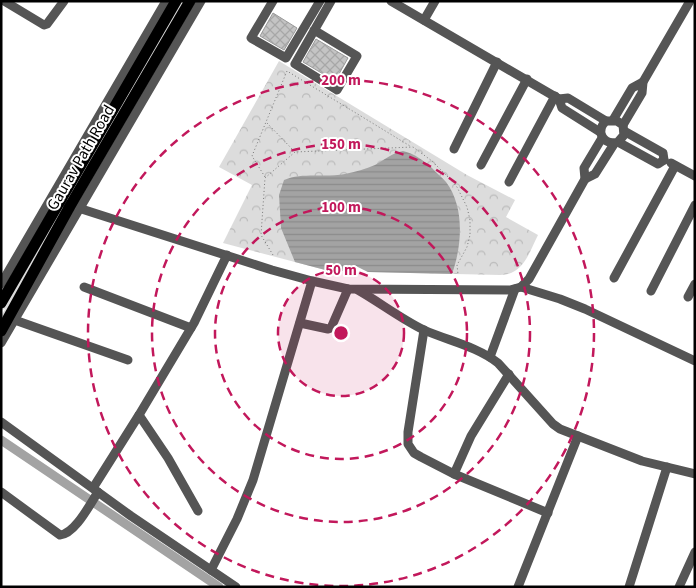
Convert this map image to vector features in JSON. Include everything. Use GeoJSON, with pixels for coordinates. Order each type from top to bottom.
{"type":"FeatureCollection","features":[{"type":"Feature","properties":{"kind":"main road","name":"Gaurav Path Road"},"geometry":{"type":"LineString","coordinates":[[1,303],[70,206],[190,1]]}},
{"type":"Feature","properties":{"kind":"main road","name":"Gaurav Path Road"},"geometry":{"type":"LineString","coordinates":[[1,331],[12,319],[172,2]]}},
{"type":"Feature","properties":{"kind":"street"},"geometry":{"type":"LineString","coordinates":[[4,1],[44,25],[47,24],[64,1]]}},
{"type":"Feature","properties":{"kind":"street"},"geometry":{"type":"LineString","coordinates":[[201,1],[70,206],[312,281],[358,290],[510,290],[518,288],[529,279],[585,179],[595,174],[616,143],[623,138],[624,128],[642,93],[643,82],[690,1]]}},
{"type":"Feature","properties":{"kind":"street"},"geometry":{"type":"LineString","coordinates":[[273,1],[251,38],[286,58],[320,1]]}},
{"type":"Feature","properties":{"kind":"street"},"geometry":{"type":"LineString","coordinates":[[314,30],[357,56],[337,90],[295,64],[330,1]]}},
{"type":"Feature","properties":{"kind":"street"},"geometry":{"type":"LineString","coordinates":[[391,1],[557,98],[568,98],[610,121]]}},
{"type":"Feature","properties":{"kind":"street"},"geometry":{"type":"LineString","coordinates":[[424,20],[434,1]]}},
{"type":"Feature","properties":{"kind":"street"},"geometry":{"type":"LineString","coordinates":[[1,284],[172,2]]}},
{"type":"Feature","properties":{"kind":"street"},"geometry":{"type":"LineString","coordinates":[[454,149],[497,62]]}},
{"type":"Feature","properties":{"kind":"street"},"geometry":{"type":"LineString","coordinates":[[481,165],[526,79]]}},
{"type":"Feature","properties":{"kind":"street"},"geometry":{"type":"LineString","coordinates":[[610,121],[632,88],[643,82]]}},
{"type":"Feature","properties":{"kind":"street"},"geometry":{"type":"LineString","coordinates":[[557,98],[562,108],[601,135],[607,142],[616,143],[658,164],[664,160]]}},
{"type":"Feature","properties":{"kind":"street"},"geometry":{"type":"LineString","coordinates":[[509,182],[557,98]]}},
{"type":"Feature","properties":{"kind":"street"},"geometry":{"type":"LineString","coordinates":[[585,179],[584,168],[601,135],[602,126],[610,121],[617,120],[624,128],[663,153],[664,160]]}},
{"type":"Feature","properties":{"kind":"street"},"geometry":{"type":"LineString","coordinates":[[664,160],[695,176]]}},
{"type":"Feature","properties":{"kind":"street"},"geometry":{"type":"LineString","coordinates":[[614,278],[675,166]]}},
{"type":"Feature","properties":{"kind":"street"},"geometry":{"type":"LineString","coordinates":[[651,291],[695,206]]}},
{"type":"Feature","properties":{"kind":"street"},"geometry":{"type":"LineString","coordinates":[[1,492],[60,535],[69,533],[74,528],[191,328],[227,255]]}},
{"type":"Feature","properties":{"kind":"street"},"geometry":{"type":"LineString","coordinates":[[211,570],[237,519],[252,480],[312,281]]}},
{"type":"Feature","properties":{"kind":"street"},"geometry":{"type":"LineString","coordinates":[[688,297],[695,284]]}},
{"type":"Feature","properties":{"kind":"street"},"geometry":{"type":"LineString","coordinates":[[84,286],[191,328]]}},
{"type":"Feature","properties":{"kind":"street"},"geometry":{"type":"LineString","coordinates":[[490,357],[518,288]]}},
{"type":"Feature","properties":{"kind":"street"},"geometry":{"type":"LineString","coordinates":[[518,288],[560,299],[585,309],[695,361]]}},
{"type":"Feature","properties":{"kind":"street"},"geometry":{"type":"LineString","coordinates":[[300,324],[331,328],[348,289]]}},
{"type":"Feature","properties":{"kind":"street"},"geometry":{"type":"LineString","coordinates":[[358,290],[424,330],[474,348],[490,357],[509,374],[553,424],[560,429],[642,461],[695,474]]}},
{"type":"Feature","properties":{"kind":"street"},"geometry":{"type":"LineString","coordinates":[[1,343],[12,319],[128,360]]}},
{"type":"Feature","properties":{"kind":"street"},"geometry":{"type":"LineString","coordinates":[[424,330],[408,432],[408,444],[414,453],[454,474],[548,513]]}},
{"type":"Feature","properties":{"kind":"street"},"geometry":{"type":"LineString","coordinates":[[454,474],[468,443],[509,374]]}},
{"type":"Feature","properties":{"kind":"street"},"geometry":{"type":"LineString","coordinates":[[139,415],[168,458],[198,511]]}},
{"type":"Feature","properties":{"kind":"street"},"geometry":{"type":"LineString","coordinates":[[1,422],[95,492],[236,587]]}},
{"type":"Feature","properties":{"kind":"street"},"geometry":{"type":"LineString","coordinates":[[518,587],[578,436]]}},
{"type":"Feature","properties":{"kind":"street"},"geometry":{"type":"LineString","coordinates":[[629,587],[666,467]]}},
{"type":"Feature","properties":{"kind":"street"},"geometry":{"type":"LineString","coordinates":[[679,587],[695,552]]}},
{"type":"Feature","properties":{"kind":"path"},"geometry":{"type":"LineString","coordinates":[[273,256],[261,235],[266,178],[252,156],[287,71],[413,147],[450,178],[457,187],[467,208],[470,220],[468,247],[457,265],[458,274]]}},
{"type":"Feature","properties":{"kind":"path"},"geometry":{"type":"LineString","coordinates":[[266,123],[295,152]]}},
{"type":"Feature","properties":{"kind":"path"},"geometry":{"type":"LineString","coordinates":[[266,178],[295,152],[413,147]]}},
{"type":"Feature","properties":{"kind":"green space"},"geometry":{"type":"Polygon","coordinates":[[[279,61],[467,175],[515,200],[506,217],[538,235],[528,256],[520,267],[508,274],[500,275],[368,272],[354,265],[340,272],[329,271],[223,243],[252,185],[219,167],[279,61]]]}},
{"type":"Feature","properties":{"kind":"shaded area"},"geometry":{"type":"Polygon","coordinates":[[[403,151],[429,165],[444,180],[452,192],[459,215],[460,239],[452,274],[368,272],[354,265],[340,272],[295,262],[281,228],[279,195],[284,180],[299,176],[337,175],[353,172],[375,165],[403,151]]]}},
{"type":"Feature","properties":{"kind":"building"},"geometry":{"type":"Polygon","coordinates":[[[273,13],[297,28],[284,50],[260,36],[273,13]]]}},
{"type":"Feature","properties":{"kind":"building"},"geometry":{"type":"Polygon","coordinates":[[[316,39],[348,58],[335,81],[303,62],[316,39]]]}},
{"type":"Feature","properties":{"kind":"waterway"},"geometry":{"type":"LineString","coordinates":[[1,440],[219,587]]}}]}
